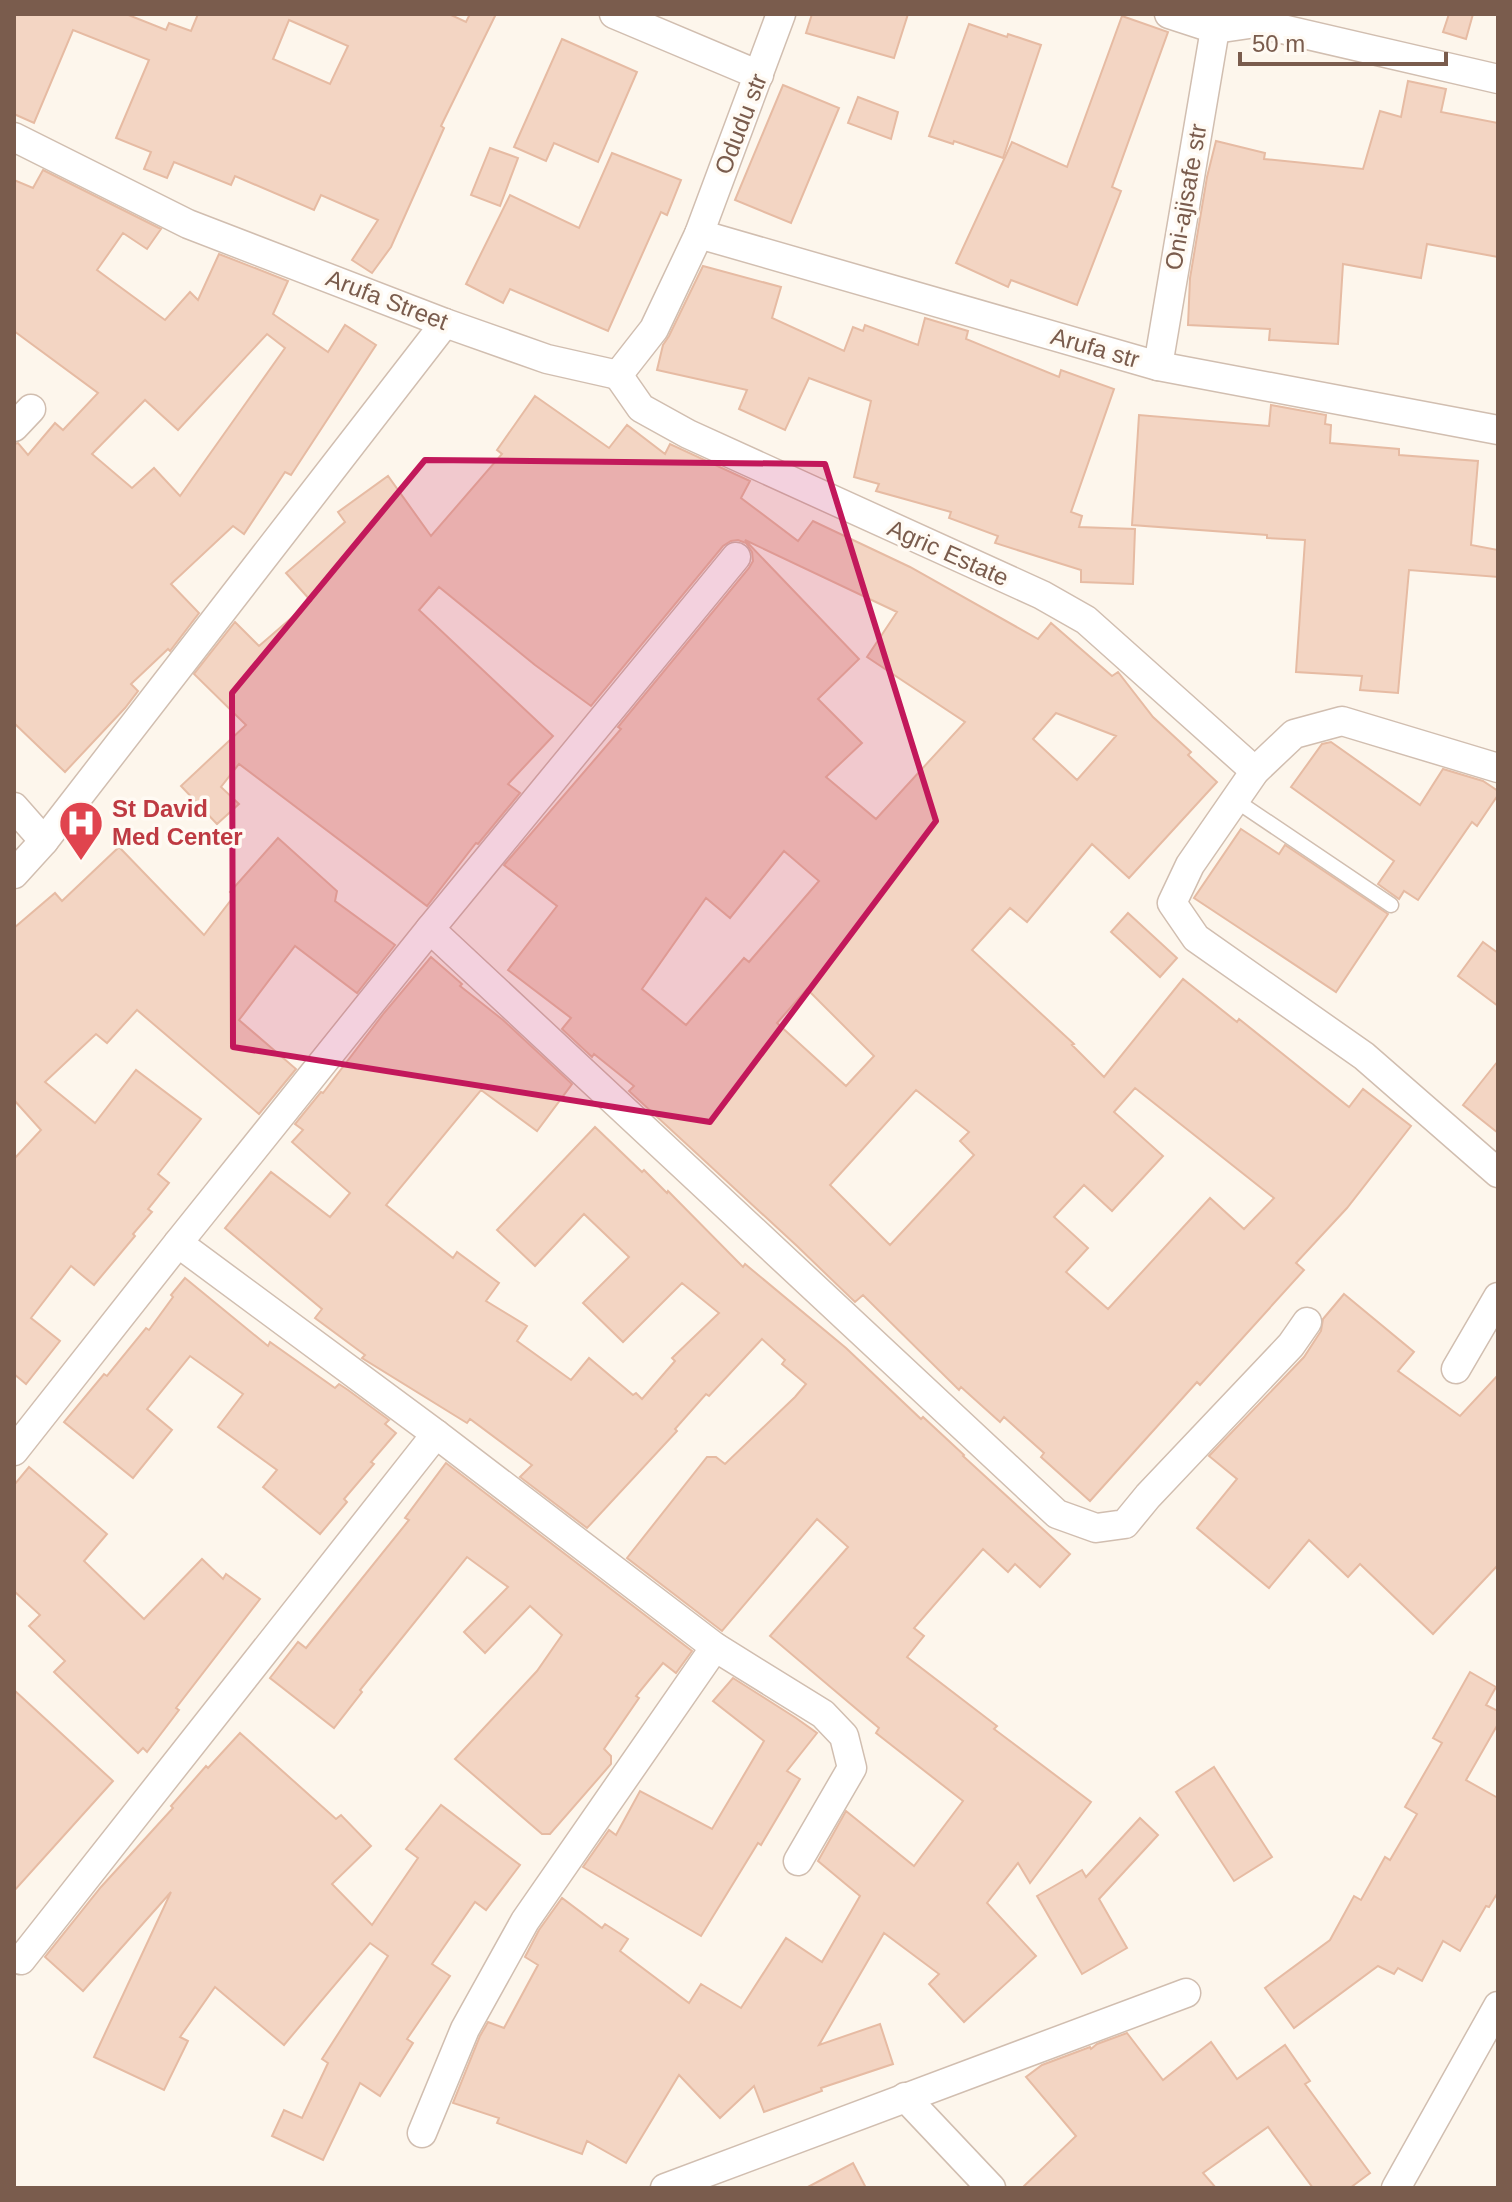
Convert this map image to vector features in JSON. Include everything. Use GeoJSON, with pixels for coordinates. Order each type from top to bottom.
{"type":"FeatureCollection","features":[{"type":"Feature","properties":{"kind":"street"},"geometry":{"type":"LineString","coordinates":[[614,14],[759,75]]}},
{"type":"Feature","properties":{"kind":"street","name":"Odudu str"},"geometry":{"type":"LineString","coordinates":[[699,234],[781,14]]}},
{"type":"Feature","properties":{"kind":"street"},"geometry":{"type":"LineString","coordinates":[[1169,14],[1215,29],[1256,23],[1498,79]]}},
{"type":"Feature","properties":{"kind":"street","name":"Oni-ajisafe str"},"geometry":{"type":"LineString","coordinates":[[1158,366],[1215,29]]}},
{"type":"Feature","properties":{"kind":"street","name":"Arufa Street"},"geometry":{"type":"LineString","coordinates":[[14,137],[188,224],[547,359],[618,375]]}},
{"type":"Feature","properties":{"kind":"street"},"geometry":{"type":"LineString","coordinates":[[618,375],[654,329],[699,234]]}},
{"type":"Feature","properties":{"kind":"street","name":"Arufa str"},"geometry":{"type":"LineString","coordinates":[[699,234],[1158,366],[1498,430]]}},
{"type":"Feature","properties":{"kind":"street"},"geometry":{"type":"LineString","coordinates":[[14,874],[44,841],[445,323]]}},
{"type":"Feature","properties":{"kind":"street","name":"Agric Estate"},"geometry":{"type":"LineString","coordinates":[[618,375],[641,408],[688,434],[1042,595],[1086,620],[1255,771]]}},
{"type":"Feature","properties":{"kind":"street"},"geometry":{"type":"LineString","coordinates":[[18,1437],[736,557]]}},
{"type":"Feature","properties":{"kind":"street"},"geometry":{"type":"LineString","coordinates":[[1498,768],[1342,721],[1294,734],[1255,771],[1190,865],[1172,903],[1196,938],[1364,1056],[1498,1173]]}},
{"type":"Feature","properties":{"kind":"street"},"geometry":{"type":"LineString","coordinates":[[14,807],[44,841]]}},
{"type":"Feature","properties":{"kind":"street"},"geometry":{"type":"LineString","coordinates":[[430,929],[1057,1514],[1096,1528],[1125,1524],[1291,1345],[1307,1322]]}},
{"type":"Feature","properties":{"kind":"street"},"geometry":{"type":"LineString","coordinates":[[178,1243],[436,1434],[715,1647],[823,1714],[844,1736],[852,1768],[798,1861]]}},
{"type":"Feature","properties":{"kind":"street"},"geometry":{"type":"LineString","coordinates":[[1456,1369],[1498,1297]]}},
{"type":"Feature","properties":{"kind":"street"},"geometry":{"type":"LineString","coordinates":[[21,1960],[436,1434]]}},
{"type":"Feature","properties":{"kind":"street"},"geometry":{"type":"LineString","coordinates":[[422,2133],[465,2029],[525,1921],[715,1647]]}},
{"type":"Feature","properties":{"kind":"street"},"geometry":{"type":"LineString","coordinates":[[665,2188],[1186,1993]]}},
{"type":"Feature","properties":{"kind":"street"},"geometry":{"type":"LineString","coordinates":[[1396,2188],[1498,2006]]}},
{"type":"Feature","properties":{"kind":"street"},"geometry":{"type":"LineString","coordinates":[[905,2097],[991,2188]]}},
{"type":"Feature","properties":{"kind":"lane"},"geometry":{"type":"LineString","coordinates":[[1235,800],[1391,905]]}},
{"type":"Feature","properties":{"kind":"highlighted area"},"geometry":{"type":"Polygon","coordinates":[[[425,460],[825,464],[936,821],[710,1122],[233,1047],[232,693],[425,460]]]}},
{"type":"Feature","properties":{"kind":"building"},"geometry":{"type":"Polygon","coordinates":[[[14,14],[126,14],[166,30],[169,23],[191,31],[198,14],[449,14],[466,22],[470,14],[496,14],[441,126],[444,128],[391,247],[372,273],[352,260],[378,220],[321,195],[314,210],[235,176],[231,185],[174,162],[167,178],[144,169],[151,152],[116,138],[149,60],[73,30],[34,123],[14,114],[14,14]],[[289,20],[273,59],[330,84],[348,46],[289,20]]]}},
{"type":"Feature","properties":{"kind":"building"},"geometry":{"type":"Polygon","coordinates":[[[812,14],[908,14],[894,58],[806,33],[812,14]]]}},
{"type":"Feature","properties":{"kind":"building"},"geometry":{"type":"Polygon","coordinates":[[[1449,14],[1473,14],[1466,39],[1443,32],[1449,14]]]}},
{"type":"Feature","properties":{"kind":"building"},"geometry":{"type":"Polygon","coordinates":[[[1122,16],[1168,32],[1112,187],[1121,191],[1077,305],[1011,280],[1008,287],[956,263],[1012,142],[1067,167],[1122,16]]]}},
{"type":"Feature","properties":{"kind":"building"},"geometry":{"type":"Polygon","coordinates":[[[969,24],[1041,45],[1003,158],[929,136],[969,24]]]}},
{"type":"Feature","properties":{"kind":"building"},"geometry":{"type":"Polygon","coordinates":[[[562,39],[637,72],[598,162],[554,143],[546,161],[514,147],[562,39]]]}},
{"type":"Feature","properties":{"kind":"building"},"geometry":{"type":"Polygon","coordinates":[[[1408,81],[1446,89],[1441,112],[1498,123],[1498,257],[1427,244],[1421,278],[1343,264],[1338,344],[1269,340],[1270,329],[1188,325],[1190,278],[1216,141],[1265,153],[1264,159],[1363,169],[1380,111],[1401,117],[1408,81]]]}},
{"type":"Feature","properties":{"kind":"building"},"geometry":{"type":"Polygon","coordinates":[[[783,85],[839,108],[791,223],[735,200],[783,85]]]}},
{"type":"Feature","properties":{"kind":"building"},"geometry":{"type":"Polygon","coordinates":[[[858,97],[898,112],[891,139],[848,123],[858,97]]]}},
{"type":"Feature","properties":{"kind":"building"},"geometry":{"type":"Polygon","coordinates":[[[490,148],[518,158],[500,206],[471,195],[490,148]]]}},
{"type":"Feature","properties":{"kind":"building"},"geometry":{"type":"Polygon","coordinates":[[[612,153],[681,180],[667,215],[661,212],[608,331],[510,289],[503,303],[466,284],[510,195],[579,228],[612,153]]]}},
{"type":"Feature","properties":{"kind":"building"},"geometry":{"type":"Polygon","coordinates":[[[43,170],[161,229],[147,249],[123,233],[97,270],[165,320],[190,292],[198,300],[219,254],[288,281],[273,314],[328,352],[345,325],[376,345],[291,475],[285,472],[244,534],[233,526],[171,584],[199,613],[170,651],[168,649],[131,684],[138,691],[65,772],[14,723],[14,444],[18,443],[28,455],[55,423],[63,430],[98,393],[14,331],[14,180],[33,188],[43,170]],[[267,334],[178,430],[145,400],[92,454],[132,488],[154,468],[180,496],[285,348],[267,334]]]}},
{"type":"Feature","properties":{"kind":"building"},"geometry":{"type":"Polygon","coordinates":[[[703,266],[781,287],[772,318],[844,351],[853,327],[863,331],[865,325],[918,345],[925,318],[968,331],[966,339],[1059,377],[1061,370],[1114,389],[1071,512],[1082,516],[1079,527],[1135,529],[1133,584],[1081,582],[1081,570],[995,543],[998,536],[949,518],[951,512],[876,491],[879,484],[854,477],[871,401],[809,378],[785,430],[739,409],[747,390],[657,370],[663,345],[703,266]]]}},
{"type":"Feature","properties":{"kind":"building"},"geometry":{"type":"Polygon","coordinates":[[[535,396],[609,448],[627,425],[665,454],[670,444],[750,481],[741,498],[798,541],[813,521],[910,567],[1038,639],[1051,623],[1112,676],[1118,672],[1153,717],[1191,752],[1188,755],[1217,782],[1129,878],[1092,844],[1027,922],[1010,908],[972,950],[1074,1044],[1104,1077],[1183,979],[1237,1022],[1239,1019],[1349,1107],[1363,1089],[1411,1126],[1347,1208],[1296,1263],[1304,1270],[1090,1501],[1041,1457],[1044,1453],[1004,1417],[1000,1422],[961,1387],[959,1390],[863,1295],[855,1302],[629,1091],[634,1086],[594,1054],[592,1057],[562,1029],[571,1018],[508,970],[557,906],[504,865],[621,729],[618,727],[749,568],[753,561],[752,552],[746,543],[738,540],[723,546],[591,706],[439,587],[419,610],[553,736],[508,784],[520,793],[427,906],[239,764],[221,787],[239,804],[217,824],[181,786],[246,725],[194,674],[235,622],[259,646],[311,601],[286,573],[345,522],[338,512],[388,476],[431,536],[502,454],[497,450],[535,396]],[[745,540],[859,659],[818,699],[862,743],[826,777],[876,819],[965,722],[867,657],[897,612],[745,540]],[[1056,713],[1033,739],[1077,780],[1116,736],[1056,713]],[[784,851],[730,918],[706,898],[642,989],[686,1025],[744,958],[749,962],[819,881],[784,851]],[[807,989],[777,1023],[846,1086],[874,1056],[807,989]],[[1135,1088],[1114,1112],[1163,1156],[1112,1211],[1084,1185],[1054,1217],[1088,1248],[1066,1272],[1108,1309],[1210,1198],[1244,1229],[1274,1198],[1135,1088]],[[916,1090],[830,1185],[890,1245],[974,1155],[960,1141],[969,1132],[916,1090]]]}},
{"type":"Feature","properties":{"kind":"building"},"geometry":{"type":"Polygon","coordinates":[[[1271,405],[1326,415],[1325,424],[1331,425],[1330,443],[1399,449],[1399,455],[1478,461],[1471,545],[1498,550],[1498,577],[1409,570],[1398,693],[1360,690],[1362,676],[1296,672],[1305,540],[1132,525],[1139,415],[1269,426],[1271,405]]]}},
{"type":"Feature","properties":{"kind":"building"},"geometry":{"type":"Polygon","coordinates":[[[1331,742],[1420,805],[1443,769],[1483,781],[1498,791],[1477,826],[1472,822],[1418,900],[1404,891],[1399,899],[1378,884],[1394,861],[1291,787],[1322,744],[1331,742]]]}},
{"type":"Feature","properties":{"kind":"building"},"geometry":{"type":"Polygon","coordinates":[[[1241,829],[1279,854],[1285,845],[1388,914],[1336,992],[1194,898],[1241,829]]]}},
{"type":"Feature","properties":{"kind":"building"},"geometry":{"type":"Polygon","coordinates":[[[278,838],[337,891],[335,901],[395,945],[357,993],[295,946],[239,1020],[296,1069],[259,1114],[137,1010],[107,1043],[96,1034],[45,1082],[95,1123],[136,1070],[201,1119],[158,1174],[169,1183],[148,1209],[152,1212],[94,1285],[71,1266],[31,1318],[60,1341],[26,1384],[14,1374],[14,1159],[41,1130],[14,1100],[14,928],[55,893],[62,901],[119,847],[204,935],[234,896],[230,892],[278,838]]]}},
{"type":"Feature","properties":{"kind":"building"},"geometry":{"type":"Polygon","coordinates":[[[1128,913],[1177,958],[1160,977],[1111,932],[1128,913]]]}},
{"type":"Feature","properties":{"kind":"building"},"geometry":{"type":"Polygon","coordinates":[[[1483,942],[1498,953],[1498,1006],[1458,976],[1483,942]]]}},
{"type":"Feature","properties":{"kind":"building"},"geometry":{"type":"Polygon","coordinates":[[[431,957],[572,1084],[537,1131],[481,1090],[386,1205],[453,1258],[457,1252],[499,1283],[486,1301],[527,1326],[517,1341],[571,1380],[589,1358],[642,1399],[675,1361],[672,1358],[719,1313],[682,1283],[623,1342],[583,1303],[629,1257],[584,1214],[535,1266],[497,1230],[595,1127],[642,1172],[644,1170],[668,1191],[743,1267],[745,1264],[846,1348],[1070,1554],[1040,1587],[1015,1564],[1008,1572],[983,1549],[914,1628],[924,1636],[907,1657],[997,1726],[994,1729],[1091,1802],[1030,1883],[1018,1863],[987,1903],[1036,1956],[964,2022],[929,1984],[939,1974],[884,1933],[819,2045],[880,2024],[893,2064],[821,2088],[822,2091],[764,2112],[754,2086],[720,2118],[679,2075],[626,2163],[587,2141],[582,2154],[497,2123],[499,2118],[453,2103],[488,2022],[504,2028],[538,1965],[525,1957],[539,1930],[562,1898],[602,1928],[605,1924],[628,1939],[620,1951],[689,2003],[701,1984],[741,2008],[786,1938],[822,1962],[860,1896],[818,1861],[846,1811],[914,1866],[963,1801],[876,1733],[879,1728],[770,1636],[848,1547],[817,1519],[722,1631],[627,1558],[707,1457],[716,1457],[725,1464],[806,1384],[782,1364],[785,1360],[762,1339],[709,1396],[706,1394],[675,1429],[677,1431],[587,1528],[520,1477],[532,1465],[470,1419],[467,1423],[362,1358],[365,1355],[315,1318],[322,1309],[225,1228],[271,1172],[330,1217],[350,1193],[292,1142],[303,1130],[295,1124],[431,957]]]}},
{"type":"Feature","properties":{"kind":"building"},"geometry":{"type":"Polygon","coordinates":[[[1498,1061],[1498,1133],[1463,1105],[1498,1061]]]}},
{"type":"Feature","properties":{"kind":"building"},"geometry":{"type":"Polygon","coordinates":[[[185,1278],[268,1346],[270,1342],[335,1388],[339,1384],[389,1420],[385,1424],[396,1433],[371,1462],[374,1464],[320,1534],[263,1487],[277,1470],[218,1427],[243,1394],[190,1356],[147,1409],[172,1430],[133,1478],[64,1422],[146,1328],[149,1330],[185,1278]]]}},
{"type":"Feature","properties":{"kind":"building"},"geometry":{"type":"Polygon","coordinates":[[[1344,1294],[1414,1352],[1398,1371],[1460,1416],[1498,1375],[1498,1565],[1433,1634],[1360,1564],[1348,1577],[1309,1540],[1269,1588],[1197,1528],[1237,1479],[1209,1456],[1304,1357],[1321,1331],[1323,1319],[1344,1294]]]}},
{"type":"Feature","properties":{"kind":"building"},"geometry":{"type":"Polygon","coordinates":[[[446,1463],[692,1651],[676,1673],[663,1663],[636,1696],[639,1698],[604,1749],[611,1756],[611,1764],[550,1834],[542,1834],[455,1759],[537,1671],[562,1635],[530,1606],[485,1653],[464,1632],[508,1587],[467,1557],[360,1690],[362,1692],[334,1728],[270,1678],[298,1642],[306,1648],[409,1520],[405,1518],[446,1463]]]}},
{"type":"Feature","properties":{"kind":"building"},"geometry":{"type":"Polygon","coordinates":[[[29,1467],[107,1534],[84,1561],[144,1619],[202,1559],[223,1579],[226,1574],[260,1599],[176,1708],[179,1710],[147,1752],[143,1748],[138,1753],[54,1672],[65,1661],[29,1626],[40,1615],[14,1591],[14,1485],[29,1467]]]}},
{"type":"Feature","properties":{"kind":"building"},"geometry":{"type":"Polygon","coordinates":[[[1470,1672],[1496,1687],[1486,1705],[1498,1711],[1498,1724],[1466,1780],[1498,1798],[1498,1892],[1489,1907],[1486,1906],[1460,1951],[1443,1941],[1422,1981],[1398,1968],[1394,1974],[1378,1966],[1294,2028],[1265,1988],[1330,1940],[1354,1896],[1361,1900],[1385,1857],[1390,1860],[1417,1814],[1405,1807],[1442,1743],[1433,1738],[1470,1672]]]}},
{"type":"Feature","properties":{"kind":"building"},"geometry":{"type":"Polygon","coordinates":[[[733,1678],[817,1733],[787,1771],[800,1779],[701,1936],[583,1867],[609,1830],[616,1835],[640,1791],[712,1829],[764,1741],[713,1701],[733,1678]]]}},
{"type":"Feature","properties":{"kind":"building"},"geometry":{"type":"Polygon","coordinates":[[[14,1690],[113,1781],[14,1891],[14,1690]]]}},
{"type":"Feature","properties":{"kind":"building"},"geometry":{"type":"Polygon","coordinates":[[[240,1733],[336,1819],[341,1815],[371,1846],[332,1884],[372,1925],[418,1858],[406,1849],[441,1805],[520,1865],[486,1910],[475,1902],[432,1964],[450,1976],[407,2039],[413,2043],[380,2096],[360,2083],[323,2160],[272,2136],[284,2110],[302,2118],[328,2063],[322,2059],[388,1956],[370,1943],[284,2045],[215,1987],[180,2037],[188,2041],[164,2090],[94,2057],[171,1892],[83,1991],[45,1957],[101,1887],[173,1808],[171,1806],[240,1733]]]}},
{"type":"Feature","properties":{"kind":"building"},"geometry":{"type":"Polygon","coordinates":[[[1214,1767],[1272,1857],[1234,1881],[1176,1792],[1214,1767]]]}},
{"type":"Feature","properties":{"kind":"building"},"geometry":{"type":"Polygon","coordinates":[[[1140,1818],[1158,1835],[1099,1899],[1127,1948],[1082,1974],[1037,1896],[1082,1870],[1086,1877],[1140,1818]]]}},
{"type":"Feature","properties":{"kind":"building"},"geometry":{"type":"Polygon","coordinates":[[[1127,2033],[1163,2080],[1211,2042],[1237,2079],[1285,2045],[1310,2081],[1305,2084],[1370,2173],[1350,2188],[1313,2188],[1268,2127],[1203,2173],[1216,2188],[1022,2188],[1076,2136],[1026,2077],[1042,2065],[1127,2033]]]}},
{"type":"Feature","properties":{"kind":"building"},"geometry":{"type":"Polygon","coordinates":[[[853,2163],[866,2188],[806,2188],[853,2163]]]}},
{"type":"Feature","properties":{"kind":"place","name":"St David Med Center"},"geometry":{"type":"Point","coordinates":[81,862]}}]}
